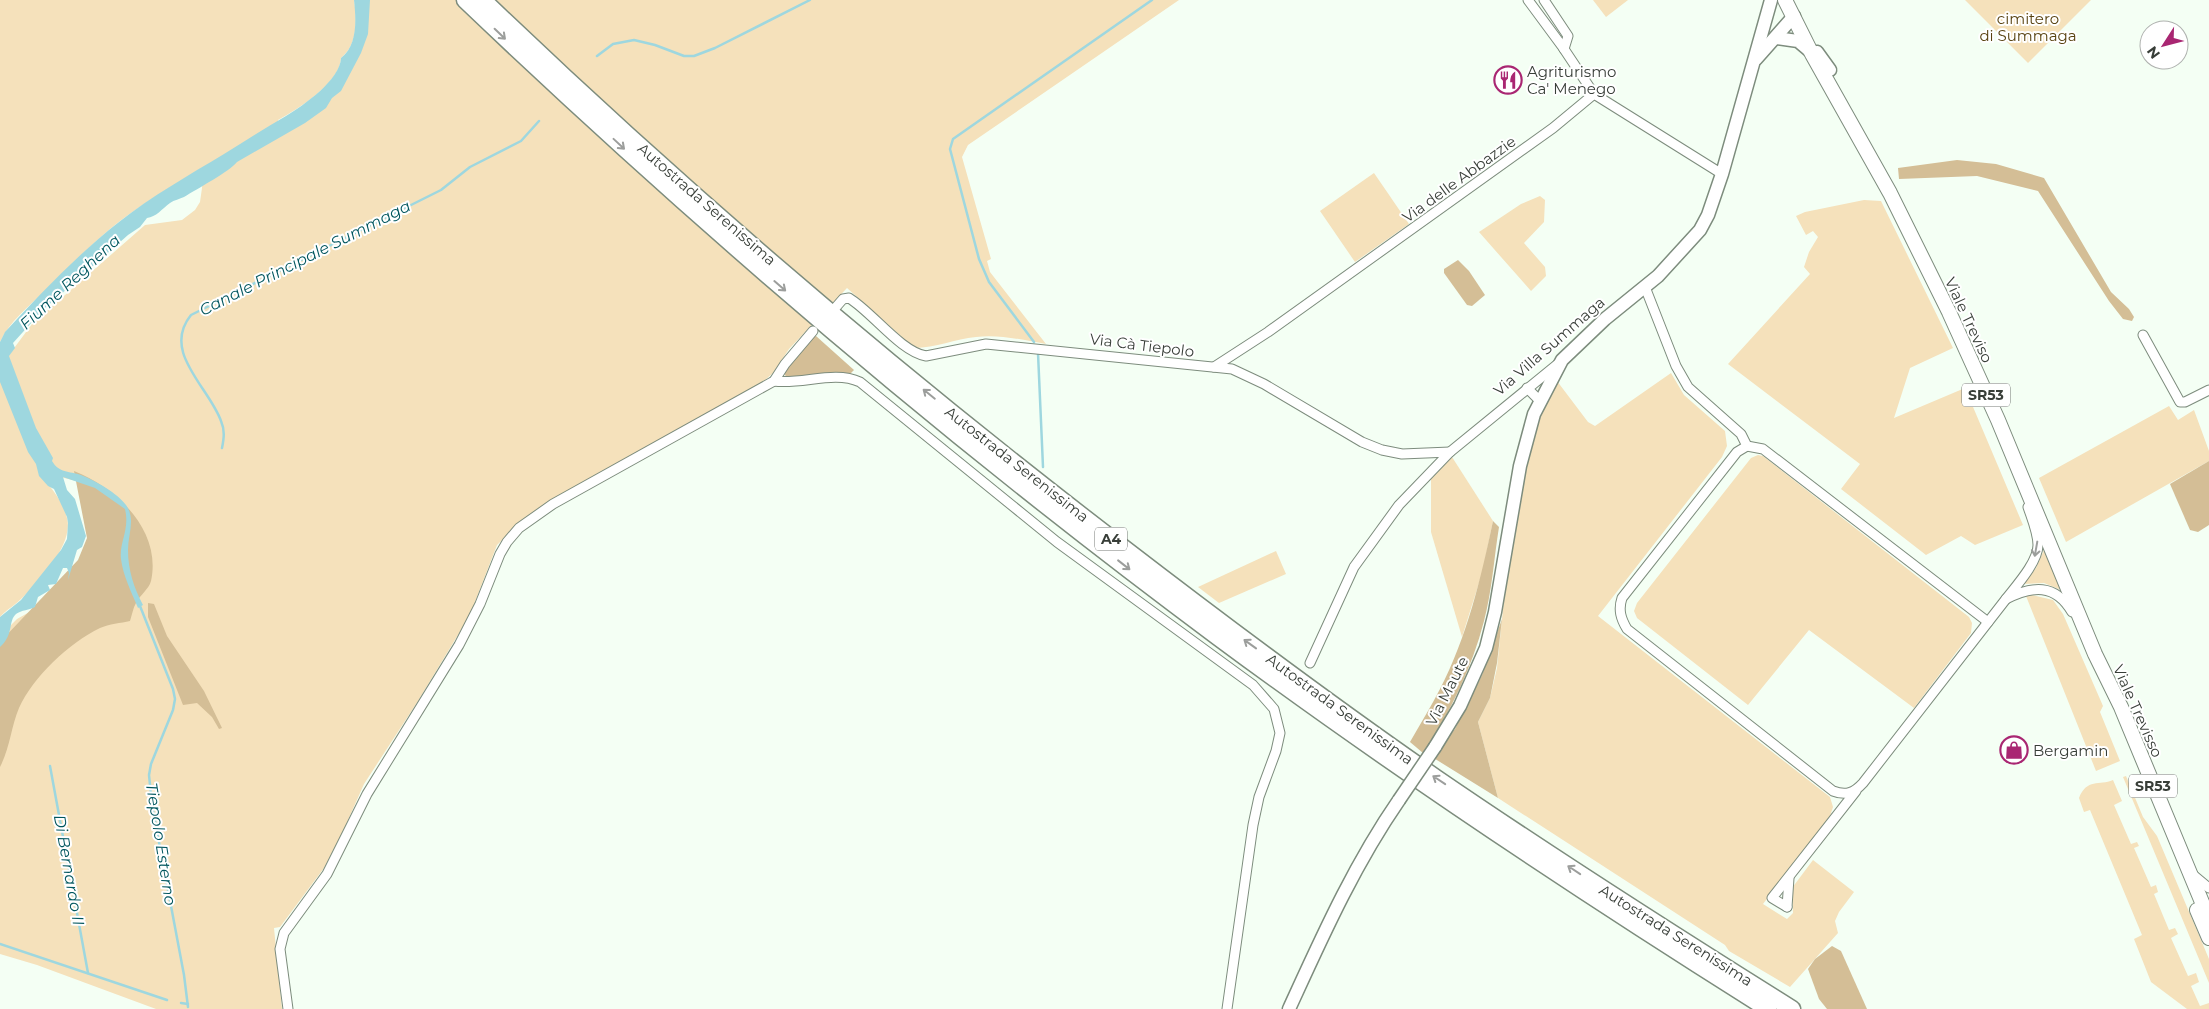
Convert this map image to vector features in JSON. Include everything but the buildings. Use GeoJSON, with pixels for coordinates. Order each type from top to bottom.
{"type":"FeatureCollection","features":[{"type":"Feature","properties":{"kind":"highway","name":"Autostrada Serenissima"},"geometry":{"type":"LineString","coordinates":[[465,0],[669,189],[837,336],[1018,484],[1218,637],[1423,785],[1603,905],[1768,1009]]}},
{"type":"Feature","properties":{"kind":"highway","name":"Autostrada Serenissima"},"geometry":{"type":"LineString","coordinates":[[483,0],[670,172],[835,317],[1021,470],[1225,626],[1434,776],[1603,890],[1792,1009]]}},
{"type":"Feature","properties":{"kind":"main road","name":"Viale Treviso"},"geometry":{"type":"LineString","coordinates":[[1785,0],[1812,54],[1862,142],[1949,312],[1998,420],[2095,654]]}},
{"type":"Feature","properties":{"kind":"main road","name":"Viale Treviso"},"geometry":{"type":"LineString","coordinates":[[1793,0],[1854,118],[1862,142]]}},
{"type":"Feature","properties":{"kind":"main road"},"geometry":{"type":"LineString","coordinates":[[2095,654],[2110,701],[2134,762],[2209,938]]}},
{"type":"Feature","properties":{"kind":"main road","name":"Viale Trevisso"},"geometry":{"type":"LineString","coordinates":[[2095,654],[2121,707],[2209,920]]}},
{"type":"Feature","properties":{"kind":"street"},"geometry":{"type":"LineString","coordinates":[[1528,0],[1594,94],[1722,174]]}},
{"type":"Feature","properties":{"kind":"street"},"geometry":{"type":"LineString","coordinates":[[1544,0],[1568,36],[1564,49]]}},
{"type":"Feature","properties":{"kind":"street","name":"Via Villa Summaga"},"geometry":{"type":"LineString","coordinates":[[1310,663],[1354,567],[1399,505],[1450,452],[1562,360],[1605,319],[1672,262],[1700,230],[1708,215],[1722,174],[1754,61],[1755,50],[1763,31],[1771,0]]}},
{"type":"Feature","properties":{"kind":"street"},"geometry":{"type":"LineString","coordinates":[[1793,0],[1794,16],[1830,70]]}},
{"type":"Feature","properties":{"kind":"street"},"geometry":{"type":"LineString","coordinates":[[1763,31],[1772,23],[1794,16]]}},
{"type":"Feature","properties":{"kind":"street"},"geometry":{"type":"LineString","coordinates":[[1754,61],[1794,16]]}},
{"type":"Feature","properties":{"kind":"street"},"geometry":{"type":"LineString","coordinates":[[1776,38],[1798,41],[1812,54]]}},
{"type":"Feature","properties":{"kind":"street","name":"Via delle Abbazzie"},"geometry":{"type":"LineString","coordinates":[[1213,368],[1275,327],[1553,128],[1594,94]]}},
{"type":"Feature","properties":{"kind":"street"},"geometry":{"type":"LineString","coordinates":[[1644,287],[1683,381],[1695,395],[1741,434],[1747,446]]}},
{"type":"Feature","properties":{"kind":"street","name":"Via Cà Tiepolo"},"geometry":{"type":"LineString","coordinates":[[836,307],[843,299],[849,298],[859,304],[906,346],[919,355],[926,356],[986,344],[1103,354],[1232,369],[1362,442],[1382,450],[1402,454],[1450,452]]}},
{"type":"Feature","properties":{"kind":"street"},"geometry":{"type":"LineString","coordinates":[[288,1009],[280,949],[284,933],[327,874],[367,794],[459,645],[480,604],[500,554],[507,542],[519,528],[553,504],[774,381],[785,364],[813,331]]}},
{"type":"Feature","properties":{"kind":"street"},"geometry":{"type":"LineString","coordinates":[[2143,335],[2180,402],[2185,402],[2209,390]]}},
{"type":"Feature","properties":{"kind":"street","name":"Via Maute"},"geometry":{"type":"LineString","coordinates":[[1289,1009],[1358,866],[1379,829],[1435,747],[1460,706],[1486,648],[1495,612],[1526,440],[1540,401],[1562,360]]}},
{"type":"Feature","properties":{"kind":"street"},"geometry":{"type":"LineString","coordinates":[[774,381],[790,383],[850,377],[860,382],[1057,542],[1253,685],[1274,709],[1280,733],[1276,751],[1259,797],[1253,825],[1228,1009]]}},
{"type":"Feature","properties":{"kind":"street"},"geometry":{"type":"LineString","coordinates":[[1527,388],[1540,401]]}},
{"type":"Feature","properties":{"kind":"street"},"geometry":{"type":"LineString","coordinates":[[1789,878],[2006,599],[2028,570],[2037,552],[2038,544],[2028,508],[2011,466],[1998,420]]}},
{"type":"Feature","properties":{"kind":"street"},"geometry":{"type":"LineString","coordinates":[[1856,791],[1842,794],[1833,791],[1627,629],[1621,618],[1620,604],[1622,598],[1737,452],[1747,446],[1763,449],[1988,622]]}},
{"type":"Feature","properties":{"kind":"street"},"geometry":{"type":"LineString","coordinates":[[2006,599],[2023,590],[2032,588],[2052,591],[2069,606],[2086,641],[2095,654]]}},
{"type":"Feature","properties":{"kind":"street"},"geometry":{"type":"LineString","coordinates":[[2168,839],[2175,847],[2203,915],[2209,920]]}},
{"type":"Feature","properties":{"kind":"street"},"geometry":{"type":"LineString","coordinates":[[2189,870],[2209,888]]}},
{"type":"Feature","properties":{"kind":"green space"},"geometry":{"type":"Polygon","coordinates":[[[0,0],[354,0],[356,23],[353,39],[347,53],[341,58],[334,77],[317,94],[278,120],[279,135],[344,78],[364,0],[1179,0],[968,145],[962,157],[991,259],[987,261],[990,272],[1046,344],[984,336],[930,347],[914,348],[847,288],[789,349],[773,373],[764,381],[522,521],[497,545],[470,615],[418,701],[364,784],[324,868],[280,927],[274,928],[282,1009],[156,1009],[37,965],[0,954],[0,636],[17,619],[72,588],[123,549],[81,482],[39,472],[59,499],[65,511],[68,528],[60,551],[45,573],[21,599],[0,617],[0,367],[32,324],[145,225],[182,220],[195,210],[200,202],[203,167],[140,207],[100,237],[20,315],[0,342],[0,0]]]}},
{"type":"Feature","properties":{"kind":"green space"},"geometry":{"type":"Polygon","coordinates":[[[1593,0],[1628,0],[1606,17],[1593,0]]]}},
{"type":"Feature","properties":{"kind":"green space","name":"cimitero di Summaga"},"geometry":{"type":"Polygon","coordinates":[[[1965,0],[2091,0],[2028,63],[1965,0]]]}},
{"type":"Feature","properties":{"kind":"green space"},"geometry":{"type":"Polygon","coordinates":[[[1374,173],[1409,224],[1355,262],[1320,211],[1374,173]]]}},
{"type":"Feature","properties":{"kind":"green space"},"geometry":{"type":"Polygon","coordinates":[[[1540,196],[1545,200],[1544,222],[1524,243],[1545,267],[1546,276],[1531,291],[1479,232],[1521,204],[1540,196]]]}},
{"type":"Feature","properties":{"kind":"green space"},"geometry":{"type":"Polygon","coordinates":[[[1864,200],[1881,201],[1953,348],[1910,368],[1894,418],[1965,388],[2023,525],[1975,545],[1961,536],[1926,555],[1841,489],[1860,464],[1728,364],[1810,274],[1804,267],[1809,252],[1818,237],[1813,231],[1806,235],[1796,216],[1805,212],[1864,200]]]}},
{"type":"Feature","properties":{"kind":"green space"},"geometry":{"type":"Polygon","coordinates":[[[1671,373],[1684,395],[1725,431],[1727,446],[1722,457],[1598,616],[1830,797],[1833,807],[1830,816],[1763,904],[1787,919],[1793,913],[1792,888],[1813,860],[1854,892],[1839,912],[1835,921],[1838,933],[1790,987],[1729,951],[1725,945],[1498,798],[1478,722],[1490,698],[1497,668],[1506,580],[1526,457],[1539,416],[1557,381],[1588,422],[1595,426],[1671,373]]]}},
{"type":"Feature","properties":{"kind":"green space"},"geometry":{"type":"Polygon","coordinates":[[[2169,406],[2178,420],[2194,410],[2209,451],[2209,461],[2066,542],[2039,478],[2169,406]]]}},
{"type":"Feature","properties":{"kind":"green space"},"geometry":{"type":"Polygon","coordinates":[[[1758,455],[1763,456],[1969,617],[1972,623],[1971,633],[1914,708],[1809,630],[1748,705],[1637,618],[1634,611],[1637,603],[1751,458],[1758,455]]]}},
{"type":"Feature","properties":{"kind":"green space"},"geometry":{"type":"Polygon","coordinates":[[[1452,457],[1493,521],[1483,570],[1462,637],[1431,532],[1431,479],[1452,457]]]}},
{"type":"Feature","properties":{"kind":"green space"},"geometry":{"type":"Polygon","coordinates":[[[2044,550],[2061,590],[2044,583],[2023,584],[2036,568],[2044,550]]]}},
{"type":"Feature","properties":{"kind":"green space"},"geometry":{"type":"Polygon","coordinates":[[[1276,551],[1286,574],[1219,603],[1198,587],[1276,551]]]}},
{"type":"Feature","properties":{"kind":"green space"},"geometry":{"type":"Polygon","coordinates":[[[2032,595],[2053,600],[2063,614],[2103,706],[2100,712],[2120,761],[2096,771],[2026,596],[2032,595]]]}},
{"type":"Feature","properties":{"kind":"green space"},"geometry":{"type":"Polygon","coordinates":[[[2126,776],[2143,817],[2157,836],[2209,959],[2209,983],[2123,777],[2126,776]]]}},
{"type":"Feature","properties":{"kind":"green space"},"geometry":{"type":"Polygon","coordinates":[[[2113,780],[2122,801],[2114,805],[2131,844],[2137,842],[2139,846],[2134,848],[2151,887],[2156,885],[2158,892],[2154,894],[2169,930],[2175,928],[2178,934],[2171,938],[2188,976],[2196,973],[2199,982],[2191,986],[2200,1006],[2209,1003],[2209,1009],[2187,1009],[2151,982],[2134,939],[2142,935],[2090,810],[2084,812],[2079,798],[2082,792],[2090,785],[2113,780]]]}},
{"type":"Feature","properties":{"kind":"shaded area"},"geometry":{"type":"Polygon","coordinates":[[[1957,160],[1996,164],[2044,178],[2111,292],[2129,309],[2134,317],[2132,321],[2123,319],[2109,301],[2038,191],[1977,176],[1899,179],[1898,168],[1957,160]]]}},
{"type":"Feature","properties":{"kind":"shaded area"},"geometry":{"type":"Polygon","coordinates":[[[1458,260],[1469,271],[1485,295],[1472,306],[1467,305],[1444,273],[1444,269],[1458,260]]]}},
{"type":"Feature","properties":{"kind":"shaded area"},"geometry":{"type":"Polygon","coordinates":[[[816,336],[854,370],[851,373],[792,379],[786,377],[784,372],[811,337],[816,336]]]}},
{"type":"Feature","properties":{"kind":"shaded area"},"geometry":{"type":"Polygon","coordinates":[[[2209,461],[2209,525],[2198,532],[2190,530],[2170,484],[2209,461]]]}},
{"type":"Feature","properties":{"kind":"shaded area"},"geometry":{"type":"Polygon","coordinates":[[[74,471],[106,488],[133,514],[143,529],[150,545],[153,563],[151,581],[135,605],[130,621],[100,628],[88,634],[53,662],[33,685],[19,708],[0,767],[0,642],[78,560],[87,538],[74,471]]]}},
{"type":"Feature","properties":{"kind":"shaded area"},"geometry":{"type":"Polygon","coordinates":[[[1493,521],[1499,527],[1489,598],[1479,639],[1459,690],[1423,753],[1410,742],[1440,689],[1458,649],[1478,585],[1493,521]]]}},
{"type":"Feature","properties":{"kind":"shaded area"},"geometry":{"type":"Polygon","coordinates":[[[148,603],[154,604],[167,636],[204,691],[222,728],[219,729],[212,717],[197,703],[183,705],[148,617],[148,603]]]}},
{"type":"Feature","properties":{"kind":"shaded area"},"geometry":{"type":"Polygon","coordinates":[[[1502,619],[1497,663],[1490,698],[1478,722],[1498,798],[1432,757],[1455,729],[1482,675],[1502,619]]]}},
{"type":"Feature","properties":{"kind":"shaded area"},"geometry":{"type":"Polygon","coordinates":[[[1832,946],[1841,951],[1867,1009],[1827,1009],[1819,999],[1808,969],[1815,959],[1832,946]]]}},
{"type":"Feature","properties":{"kind":"water","name":"Fiume Reghena"},"geometry":{"type":"Polygon","coordinates":[[[354,0],[370,0],[368,34],[361,53],[341,91],[332,98],[326,108],[305,123],[237,162],[213,180],[147,218],[140,227],[128,235],[42,311],[13,343],[15,348],[9,356],[36,428],[53,458],[52,461],[61,470],[81,475],[106,488],[117,496],[129,510],[131,516],[128,550],[130,572],[143,605],[138,608],[122,565],[121,547],[126,523],[125,509],[95,488],[63,477],[67,490],[75,499],[86,536],[82,547],[77,550],[68,580],[69,573],[67,568],[63,568],[56,584],[48,585],[50,590],[38,597],[35,607],[16,614],[12,620],[7,638],[0,647],[0,617],[21,600],[61,550],[67,539],[68,523],[54,489],[48,486],[39,476],[36,464],[28,452],[0,382],[0,342],[5,332],[74,261],[119,222],[144,203],[293,111],[320,91],[335,75],[341,58],[347,53],[353,39],[355,31],[354,0]]]}},
{"type":"Feature","properties":{"kind":"waterway","name":"Canale Principale Summaga"},"geometry":{"type":"LineString","coordinates":[[597,56],[613,44],[634,40],[655,45],[684,56],[694,56],[715,48],[810,0]]}},
{"type":"Feature","properties":{"kind":"waterway"},"geometry":{"type":"LineString","coordinates":[[1034,342],[989,282],[979,259],[950,149],[953,139],[1152,0]]}},
{"type":"Feature","properties":{"kind":"waterway","name":"Canale Principale Summaga"},"geometry":{"type":"LineString","coordinates":[[222,448],[224,434],[221,421],[184,356],[181,342],[183,329],[191,315],[441,190],[470,167],[521,141],[539,121]]}},
{"type":"Feature","properties":{"kind":"waterway"},"geometry":{"type":"LineString","coordinates":[[1038,353],[1043,467]]}},
{"type":"Feature","properties":{"kind":"waterway","name":"Tiepolo Esterno"},"geometry":{"type":"LineString","coordinates":[[140,606],[173,689],[175,699],[173,710],[151,764],[149,775],[152,805],[184,975],[188,1007]]}},
{"type":"Feature","properties":{"kind":"waterway","name":"Di Bernardo II"},"geometry":{"type":"LineString","coordinates":[[50,766],[88,973]]}},
{"type":"Feature","properties":{"kind":"waterway"},"geometry":{"type":"LineString","coordinates":[[0,944],[167,1000]]}},
{"type":"Feature","properties":{"kind":"waterway","name":"Tiepolo Esterno"},"geometry":{"type":"LineString","coordinates":[[181,1003],[188,1004]]}},
{"type":"Feature","properties":{"kind":"place","name":"Agriturismo Ca' Menego"},"geometry":{"type":"Point","coordinates":[1508,80]}},
{"type":"Feature","properties":{"kind":"place","name":"Bergamin"},"geometry":{"type":"Point","coordinates":[2014,750]}}]}
